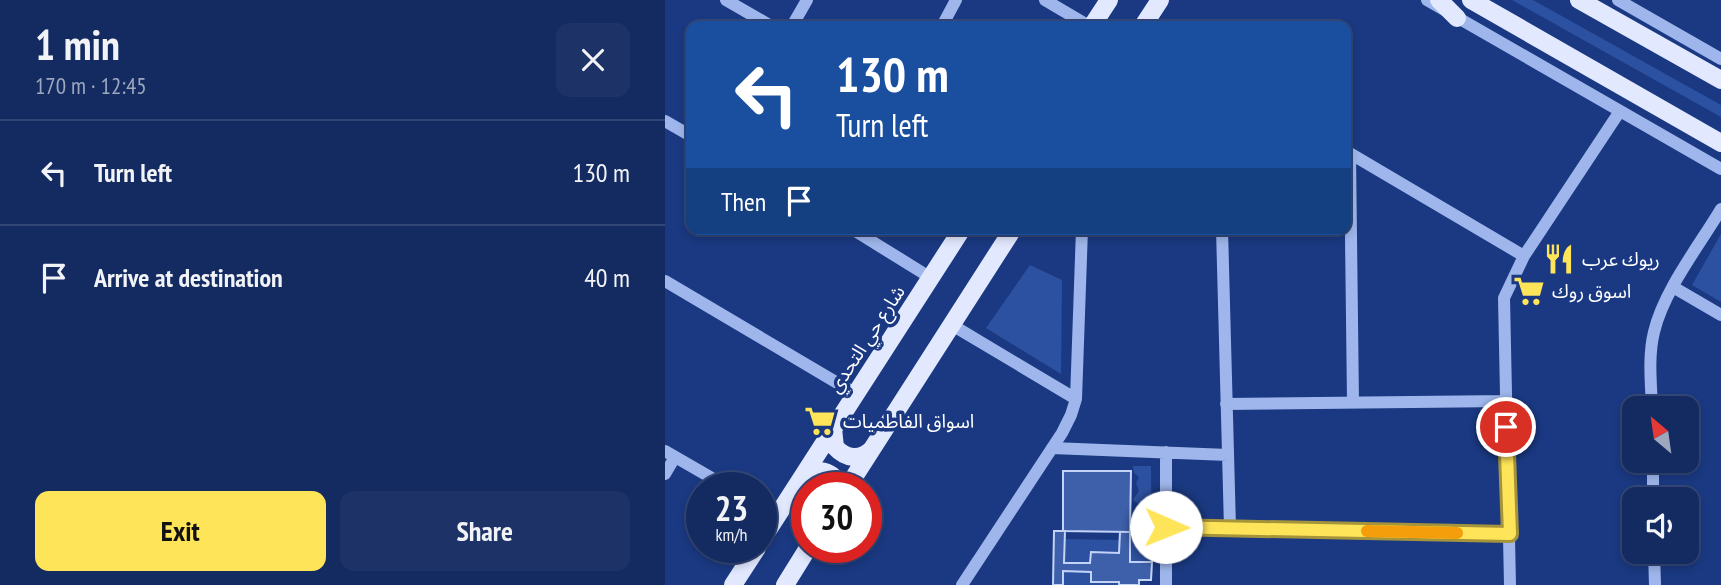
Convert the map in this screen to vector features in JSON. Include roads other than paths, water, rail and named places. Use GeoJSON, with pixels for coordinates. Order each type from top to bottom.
{"type":"FeatureCollection","features":[{"type":"Feature","properties":{"kind":"main road"},"geometry":{"type":"LineString","coordinates":[[1094,21],[1109,0]]}},
{"type":"Feature","properties":{"kind":"main road"},"geometry":{"type":"LineString","coordinates":[[1149,14],[1160,0]]}},
{"type":"Feature","properties":{"kind":"main road"},"geometry":{"type":"LineString","coordinates":[[1439,0],[1457,18]]}},
{"type":"Feature","properties":{"kind":"main road"},"geometry":{"type":"LineString","coordinates":[[1471,0],[1721,143]]}},
{"type":"Feature","properties":{"kind":"main road"},"geometry":{"type":"LineString","coordinates":[[1579,0],[1721,80]]}},
{"type":"Feature","properties":{"kind":"main road","name":"شارع حي التحدي"},"geometry":{"type":"LineString","coordinates":[[805,472],[957,235]]}},
{"type":"Feature","properties":{"kind":"main road"},"geometry":{"type":"LineString","coordinates":[[857,472],[1009,235]]}},
{"type":"Feature","properties":{"kind":"main road"},"geometry":{"type":"LineString","coordinates":[[833,429],[835,447],[844,455],[862,456],[872,449]]}},
{"type":"Feature","properties":{"kind":"main road","name":"شارع حي التحدي"},"geometry":{"type":"LineString","coordinates":[[777,516],[791,494]]}},
{"type":"Feature","properties":{"kind":"main road"},"geometry":{"type":"LineString","coordinates":[[733,585],[747,563]]}},
{"type":"Feature","properties":{"kind":"main road"},"geometry":{"type":"LineString","coordinates":[[791,583],[801,563]]}},
{"type":"Feature","properties":{"kind":"street"},"geometry":{"type":"LineString","coordinates":[[726,0],[762,21]]}},
{"type":"Feature","properties":{"kind":"street"},"geometry":{"type":"LineString","coordinates":[[795,21],[807,0]]}},
{"type":"Feature","properties":{"kind":"street"},"geometry":{"type":"LineString","coordinates":[[945,21],[957,0]]}},
{"type":"Feature","properties":{"kind":"street"},"geometry":{"type":"LineString","coordinates":[[1045,0],[1082,21]]}},
{"type":"Feature","properties":{"kind":"street"},"geometry":{"type":"LineString","coordinates":[[1427,0],[1721,169]]}},
{"type":"Feature","properties":{"kind":"street"},"geometry":{"type":"LineString","coordinates":[[1618,0],[1721,59]]}},
{"type":"Feature","properties":{"kind":"street"},"geometry":{"type":"LineString","coordinates":[[1510,585],[1503,307],[1508,287],[1524,256],[1620,111]]}},
{"type":"Feature","properties":{"kind":"street"},"geometry":{"type":"LineString","coordinates":[[665,121],[686,133]]}},
{"type":"Feature","properties":{"kind":"street"},"geometry":{"type":"LineString","coordinates":[[1351,155],[1524,256]]}},
{"type":"Feature","properties":{"kind":"street"},"geometry":{"type":"LineString","coordinates":[[1652,396],[1651,349],[1657,320],[1673,287],[1721,209]]}},
{"type":"Feature","properties":{"kind":"street"},"geometry":{"type":"LineString","coordinates":[[862,235],[930,278]]}},
{"type":"Feature","properties":{"kind":"street"},"geometry":{"type":"LineString","coordinates":[[963,585],[1071,415],[1076,399],[1082,235]]}},
{"type":"Feature","properties":{"kind":"street"},"geometry":{"type":"LineString","coordinates":[[1222,235],[1230,528]]}},
{"type":"Feature","properties":{"kind":"street"},"geometry":{"type":"LineString","coordinates":[[1350,235],[1353,402]]}},
{"type":"Feature","properties":{"kind":"street"},"geometry":{"type":"LineString","coordinates":[[665,281],[856,394]]}},
{"type":"Feature","properties":{"kind":"street"},"geometry":{"type":"LineString","coordinates":[[1673,287],[1721,316]]}},
{"type":"Feature","properties":{"kind":"street"},"geometry":{"type":"LineString","coordinates":[[952,325],[1076,399]]}},
{"type":"Feature","properties":{"kind":"street"},"geometry":{"type":"LineString","coordinates":[[1226,404],[1506,401]]}},
{"type":"Feature","properties":{"kind":"street"},"geometry":{"type":"LineString","coordinates":[[1052,448],[1228,454]]}},
{"type":"Feature","properties":{"kind":"street"},"geometry":{"type":"LineString","coordinates":[[1166,452],[1166,585]]}},
{"type":"Feature","properties":{"kind":"street"},"geometry":{"type":"LineString","coordinates":[[665,474],[670,454],[701,472]]}},
{"type":"Feature","properties":{"kind":"street"},"geometry":{"type":"LineString","coordinates":[[1166,527],[1510,534]]}},
{"type":"Feature","properties":{"kind":"street"},"geometry":{"type":"LineString","coordinates":[[1654,564],[1655,585]]}},
{"type":"Feature","properties":{"kind":"place","name":"ريوك عرب"},"geometry":{"type":"Point","coordinates":[1559,259]}},
{"type":"Feature","properties":{"kind":"place","name":"اسوق روك"},"geometry":{"type":"Point","coordinates":[1529,291]}},
{"type":"Feature","properties":{"kind":"place","name":"اسواق الفاطميات"},"geometry":{"type":"Point","coordinates":[820,421]}}]}
